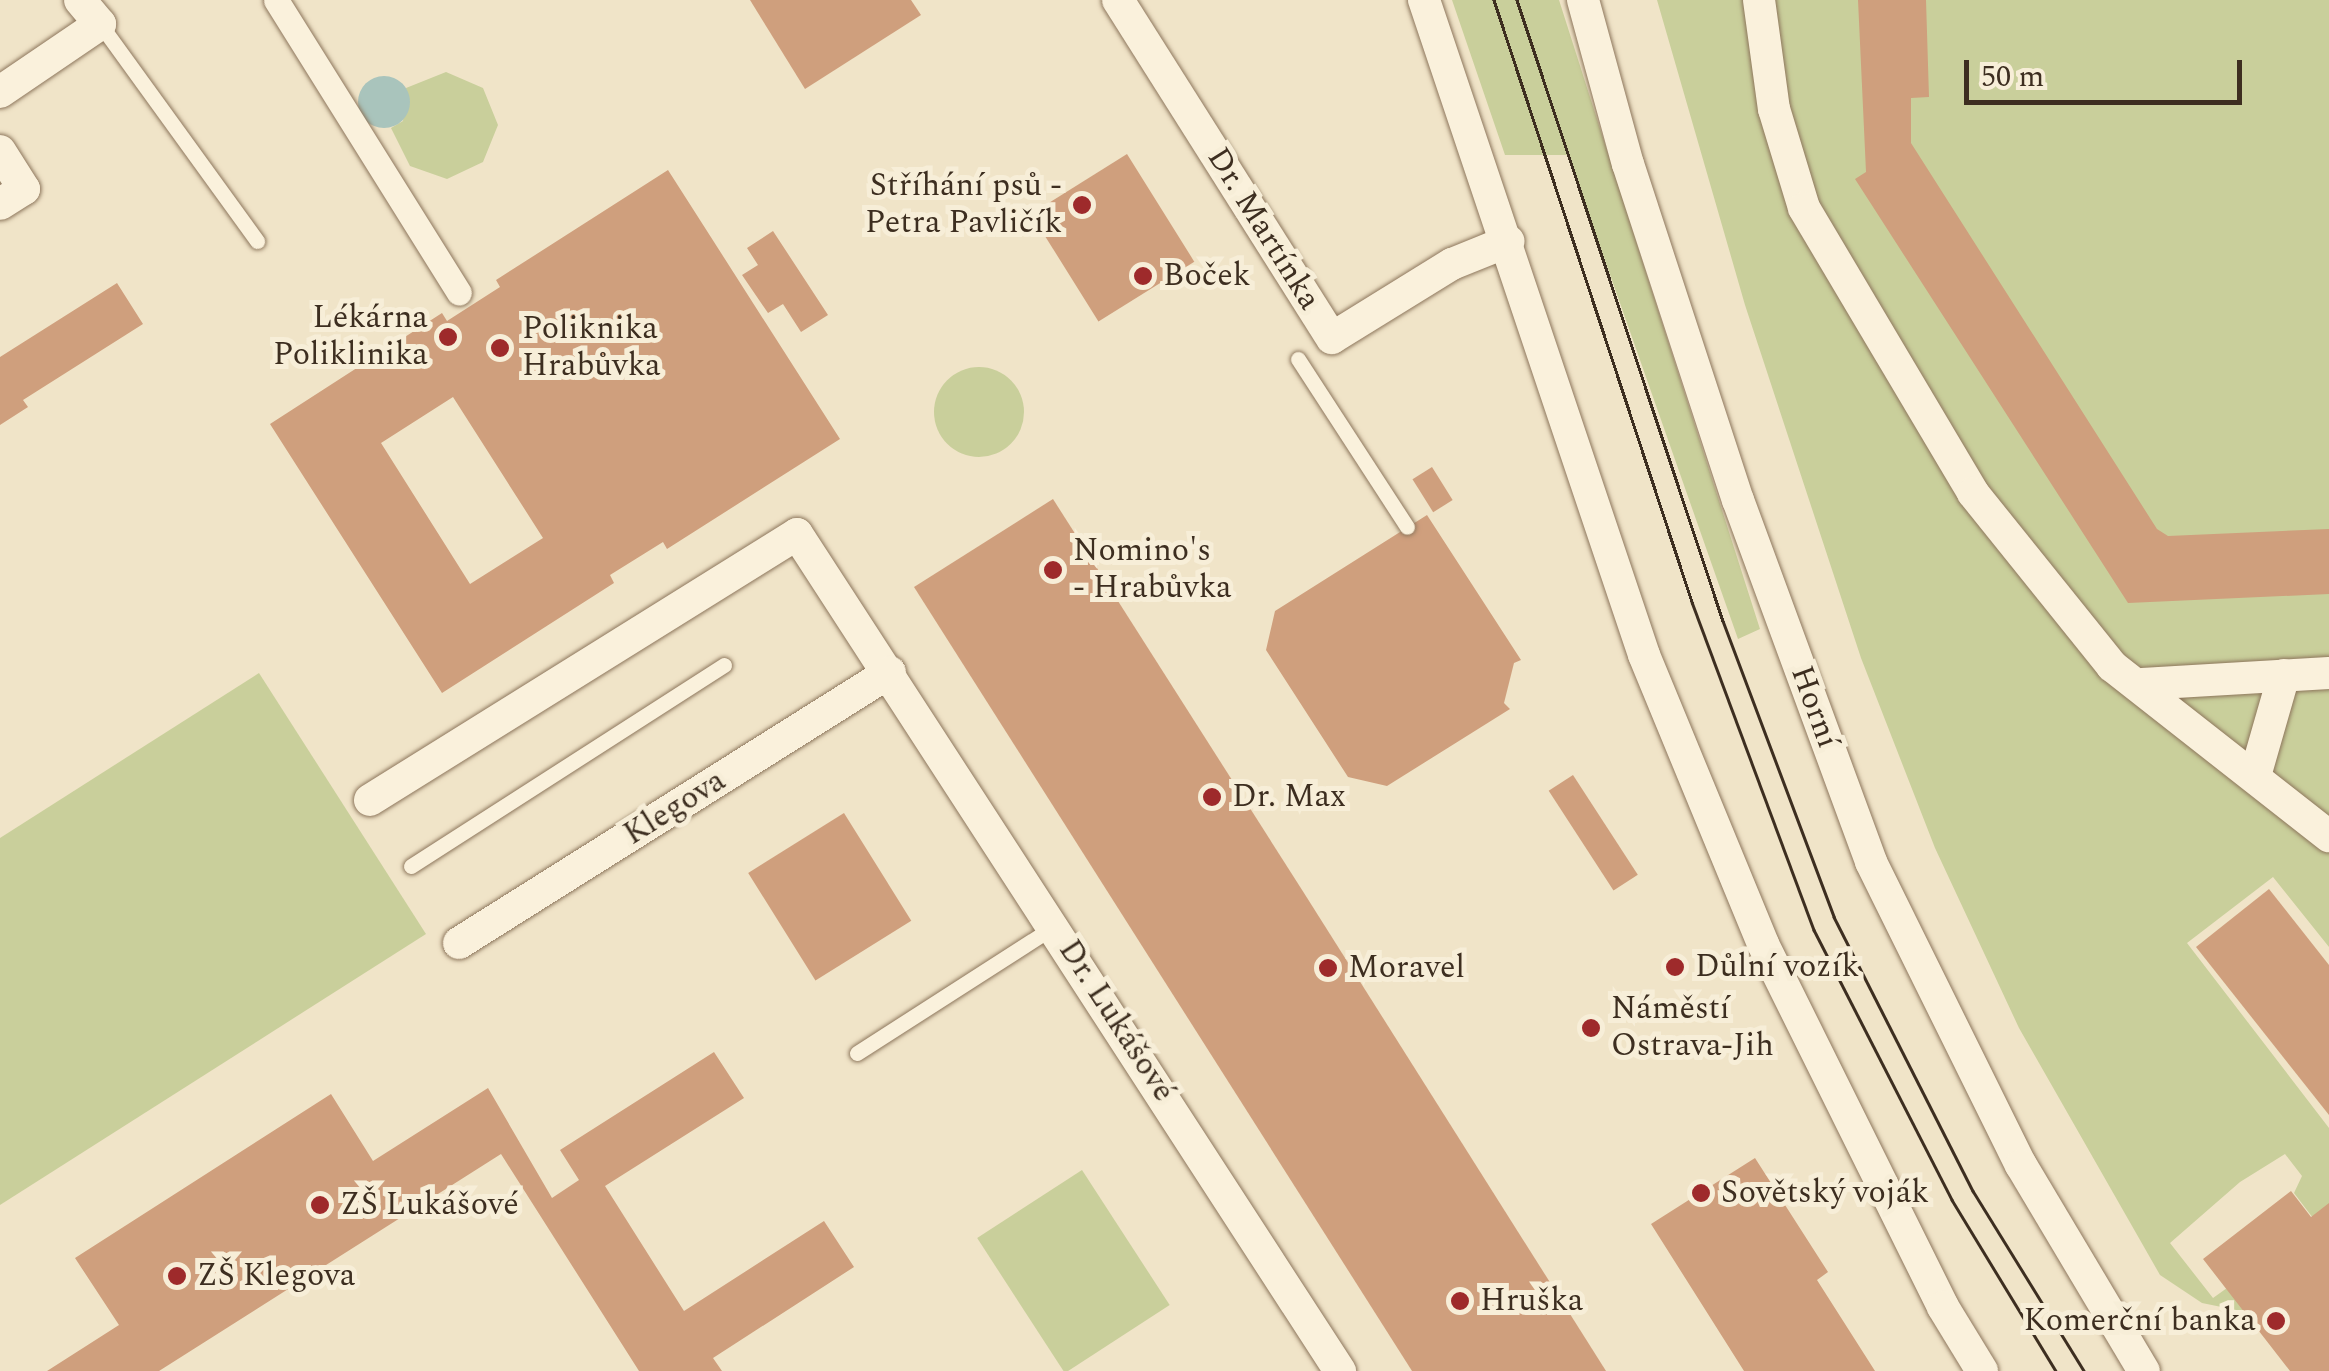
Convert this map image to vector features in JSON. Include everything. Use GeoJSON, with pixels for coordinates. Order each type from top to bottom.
{"type":"FeatureCollection","features":[{"type":"Feature","properties":{"kind":"street"},"geometry":{"type":"LineString","coordinates":[[276,0],[459,293]]}},
{"type":"Feature","properties":{"kind":"street","name":"Dr. Martínka"},"geometry":{"type":"LineString","coordinates":[[1118,0],[1332,338],[1452,264],[1508,242]]}},
{"type":"Feature","properties":{"kind":"street"},"geometry":{"type":"LineString","coordinates":[[1424,0],[1644,654],[1756,926],[1943,1307],[1982,1371]]}},
{"type":"Feature","properties":{"kind":"street","name":"Horní"},"geometry":{"type":"LineString","coordinates":[[1583,0],[1628,164],[1738,500],[1871,862],[2021,1165],[2144,1371]]}},
{"type":"Feature","properties":{"kind":"street"},"geometry":{"type":"LineString","coordinates":[[1759,0],[1774,109],[1804,208],[1973,493],[2083,636],[2329,836]]}},
{"type":"Feature","properties":{"kind":"street"},"geometry":{"type":"LineString","coordinates":[[0,92],[90,12]]}},
{"type":"Feature","properties":{"kind":"street"},"geometry":{"type":"LineString","coordinates":[[0,151],[24,189],[0,204]]}},
{"type":"Feature","properties":{"kind":"street","name":"Dr. Lukášové"},"geometry":{"type":"LineString","coordinates":[[370,800],[798,534],[1340,1371]]}},
{"type":"Feature","properties":{"kind":"street","name":"Klegova"},"geometry":{"type":"LineString","coordinates":[[459,943],[890,672]]}},
{"type":"Feature","properties":{"kind":"street"},"geometry":{"type":"LineString","coordinates":[[2142,684],[2329,673]]}},
{"type":"Feature","properties":{"kind":"street"},"geometry":{"type":"LineString","coordinates":[[2255,776],[2284,676]]}},
{"type":"Feature","properties":{"kind":"lane"},"geometry":{"type":"LineString","coordinates":[[90,12],[256,242]]}},
{"type":"Feature","properties":{"kind":"lane"},"geometry":{"type":"LineString","coordinates":[[1298,360],[1406,528]]}},
{"type":"Feature","properties":{"kind":"lane"},"geometry":{"type":"LineString","coordinates":[[411,866],[724,665]]}},
{"type":"Feature","properties":{"kind":"lane"},"geometry":{"type":"LineString","coordinates":[[857,1053],[1055,926]]}},
{"type":"Feature","properties":{"kind":"green space"},"geometry":{"type":"Polygon","coordinates":[[[1452,0],[1559,0],[1760,629],[1738,639],[1568,155],[1505,155],[1452,0]]]}},
{"type":"Feature","properties":{"kind":"green space"},"geometry":{"type":"Polygon","coordinates":[[[1657,0],[2329,0],[2329,947],[2273,877],[2187,943],[2329,1128],[2329,1206],[2313,1218],[2294,1193],[2302,1176],[2285,1154],[2240,1182],[2170,1243],[2213,1298],[2227,1288],[2246,1312],[2202,1303],[2160,1275],[2019,1028],[1935,848],[1861,658],[1745,305],[1657,0]]]}},
{"type":"Feature","properties":{"kind":"green space"},"geometry":{"type":"Polygon","coordinates":[[[446,72],[483,88],[498,125],[483,162],[447,179],[410,166],[391,128],[403,121],[406,88],[446,72]]]}},
{"type":"Feature","properties":{"kind":"green space"},"geometry":{"type":"Polygon","coordinates":[[[979,367],[1011,380],[1024,412],[1011,444],[979,457],[947,444],[934,412],[947,380],[979,367]]]}},
{"type":"Feature","properties":{"kind":"green space"},"geometry":{"type":"Polygon","coordinates":[[[259,673],[426,934],[0,1205],[0,838],[259,673]]]}},
{"type":"Feature","properties":{"kind":"green space"},"geometry":{"type":"Polygon","coordinates":[[[1082,1170],[1170,1305],[1063,1371],[977,1238],[1082,1170]]]}},
{"type":"Feature","properties":{"kind":"water"},"geometry":{"type":"Polygon","coordinates":[[[384,76],[403,83],[410,102],[403,121],[384,128],[365,121],[358,102],[365,83],[384,76]]]}},
{"type":"Feature","properties":{"kind":"building"},"geometry":{"type":"Polygon","coordinates":[[[750,0],[911,0],[921,15],[805,89],[750,0]]]}},
{"type":"Feature","properties":{"kind":"building"},"geometry":{"type":"Polygon","coordinates":[[[1858,0],[1926,0],[1929,97],[1911,98],[1911,143],[2157,529],[2168,536],[2329,529],[2329,594],[2128,603],[1855,179],[1866,172],[1858,0]]]}},
{"type":"Feature","properties":{"kind":"building"},"geometry":{"type":"Polygon","coordinates":[[[1127,154],[1194,262],[1098,322],[1031,214],[1127,154]]]}},
{"type":"Feature","properties":{"kind":"building"},"geometry":{"type":"Polygon","coordinates":[[[668,170],[840,439],[667,549],[663,542],[610,575],[614,583],[442,693],[270,424],[442,313],[447,321],[500,287],[496,280],[668,170]],[[453,397],[381,443],[470,584],[543,538],[453,397]]]}},
{"type":"Feature","properties":{"kind":"building"},"geometry":{"type":"Polygon","coordinates":[[[773,231],[828,315],[801,332],[783,304],[768,313],[742,275],[758,265],[747,248],[773,231]]]}},
{"type":"Feature","properties":{"kind":"building"},"geometry":{"type":"Polygon","coordinates":[[[117,283],[143,324],[23,400],[28,407],[0,425],[0,357],[117,283]]]}},
{"type":"Feature","properties":{"kind":"building"},"geometry":{"type":"Polygon","coordinates":[[[1432,467],[1453,500],[1433,512],[1412,479],[1432,467]]]}},
{"type":"Feature","properties":{"kind":"building"},"geometry":{"type":"Polygon","coordinates":[[[1053,499],[1606,1371],[1412,1371],[914,587],[1053,499]]]}},
{"type":"Feature","properties":{"kind":"building"},"geometry":{"type":"Polygon","coordinates":[[[1427,515],[1521,660],[1514,663],[1504,703],[1510,709],[1387,786],[1348,777],[1266,650],[1275,611],[1427,515]]]}},
{"type":"Feature","properties":{"kind":"building"},"geometry":{"type":"Polygon","coordinates":[[[1573,775],[1638,875],[1613,891],[1549,791],[1573,775]]]}},
{"type":"Feature","properties":{"kind":"building"},"geometry":{"type":"Polygon","coordinates":[[[844,813],[911,921],[815,981],[748,873],[844,813]]]}},
{"type":"Feature","properties":{"kind":"building"},"geometry":{"type":"Polygon","coordinates":[[[2269,889],[2329,965],[2329,1115],[2196,947],[2269,889]]]}},
{"type":"Feature","properties":{"kind":"building"},"geometry":{"type":"Polygon","coordinates":[[[714,1052],[744,1098],[605,1186],[684,1311],[824,1221],[854,1267],[713,1358],[722,1371],[639,1371],[501,1154],[159,1371],[47,1371],[119,1325],[75,1258],[331,1094],[373,1161],[488,1088],[552,1198],[579,1180],[560,1150],[714,1052]]]}},
{"type":"Feature","properties":{"kind":"building"},"geometry":{"type":"Polygon","coordinates":[[[1755,1158],[1828,1272],[1817,1280],[1875,1371],[1744,1371],[1651,1224],[1755,1158]]]}},
{"type":"Feature","properties":{"kind":"building"},"geometry":{"type":"Polygon","coordinates":[[[2291,1191],[2311,1217],[2329,1203],[2329,1371],[2290,1371],[2203,1259],[2291,1191]]]}},
{"type":"Feature","properties":{"kind":"tram line"},"geometry":{"type":"LineString","coordinates":[[1494,0],[1692,602],[1814,930],[1952,1200],[2056,1371]]}},
{"type":"Feature","properties":{"kind":"tram line"},"geometry":{"type":"LineString","coordinates":[[1517,0],[1723,621],[1834,917],[1973,1191],[2084,1371]]}},
{"type":"Feature","properties":{"kind":"place","name":"Stříhání psů - Petra Pavličík"},"geometry":{"type":"Point","coordinates":[1082,205]}},
{"type":"Feature","properties":{"kind":"place","name":"Boček"},"geometry":{"type":"Point","coordinates":[1143,276]}},
{"type":"Feature","properties":{"kind":"place","name":"Lékárna Poliklinika"},"geometry":{"type":"Point","coordinates":[448,337]}},
{"type":"Feature","properties":{"kind":"place","name":"Poliknika Hrabůvka"},"geometry":{"type":"Point","coordinates":[500,348]}},
{"type":"Feature","properties":{"kind":"place","name":"Nomino's - Hrabůvka"},"geometry":{"type":"Point","coordinates":[1053,570]}},
{"type":"Feature","properties":{"kind":"place","name":"Dr. Max"},"geometry":{"type":"Point","coordinates":[1212,797]}},
{"type":"Feature","properties":{"kind":"place","name":"Důlní vozík"},"geometry":{"type":"Point","coordinates":[1675,967]}},
{"type":"Feature","properties":{"kind":"place","name":"Moravel"},"geometry":{"type":"Point","coordinates":[1328,968]}},
{"type":"Feature","properties":{"kind":"place","name":"Náměstí Ostrava-Jih"},"geometry":{"type":"Point","coordinates":[1591,1028]}},
{"type":"Feature","properties":{"kind":"place","name":"Sovětský voják"},"geometry":{"type":"Point","coordinates":[1701,1193]}},
{"type":"Feature","properties":{"kind":"place","name":"ZŠ Lukášové"},"geometry":{"type":"Point","coordinates":[320,1205]}},
{"type":"Feature","properties":{"kind":"place","name":"ZŠ Klegova"},"geometry":{"type":"Point","coordinates":[177,1276]}},
{"type":"Feature","properties":{"kind":"place","name":"Hruška"},"geometry":{"type":"Point","coordinates":[1460,1301]}},
{"type":"Feature","properties":{"kind":"place","name":"Komerční banka"},"geometry":{"type":"Point","coordinates":[2276,1321]}}]}
